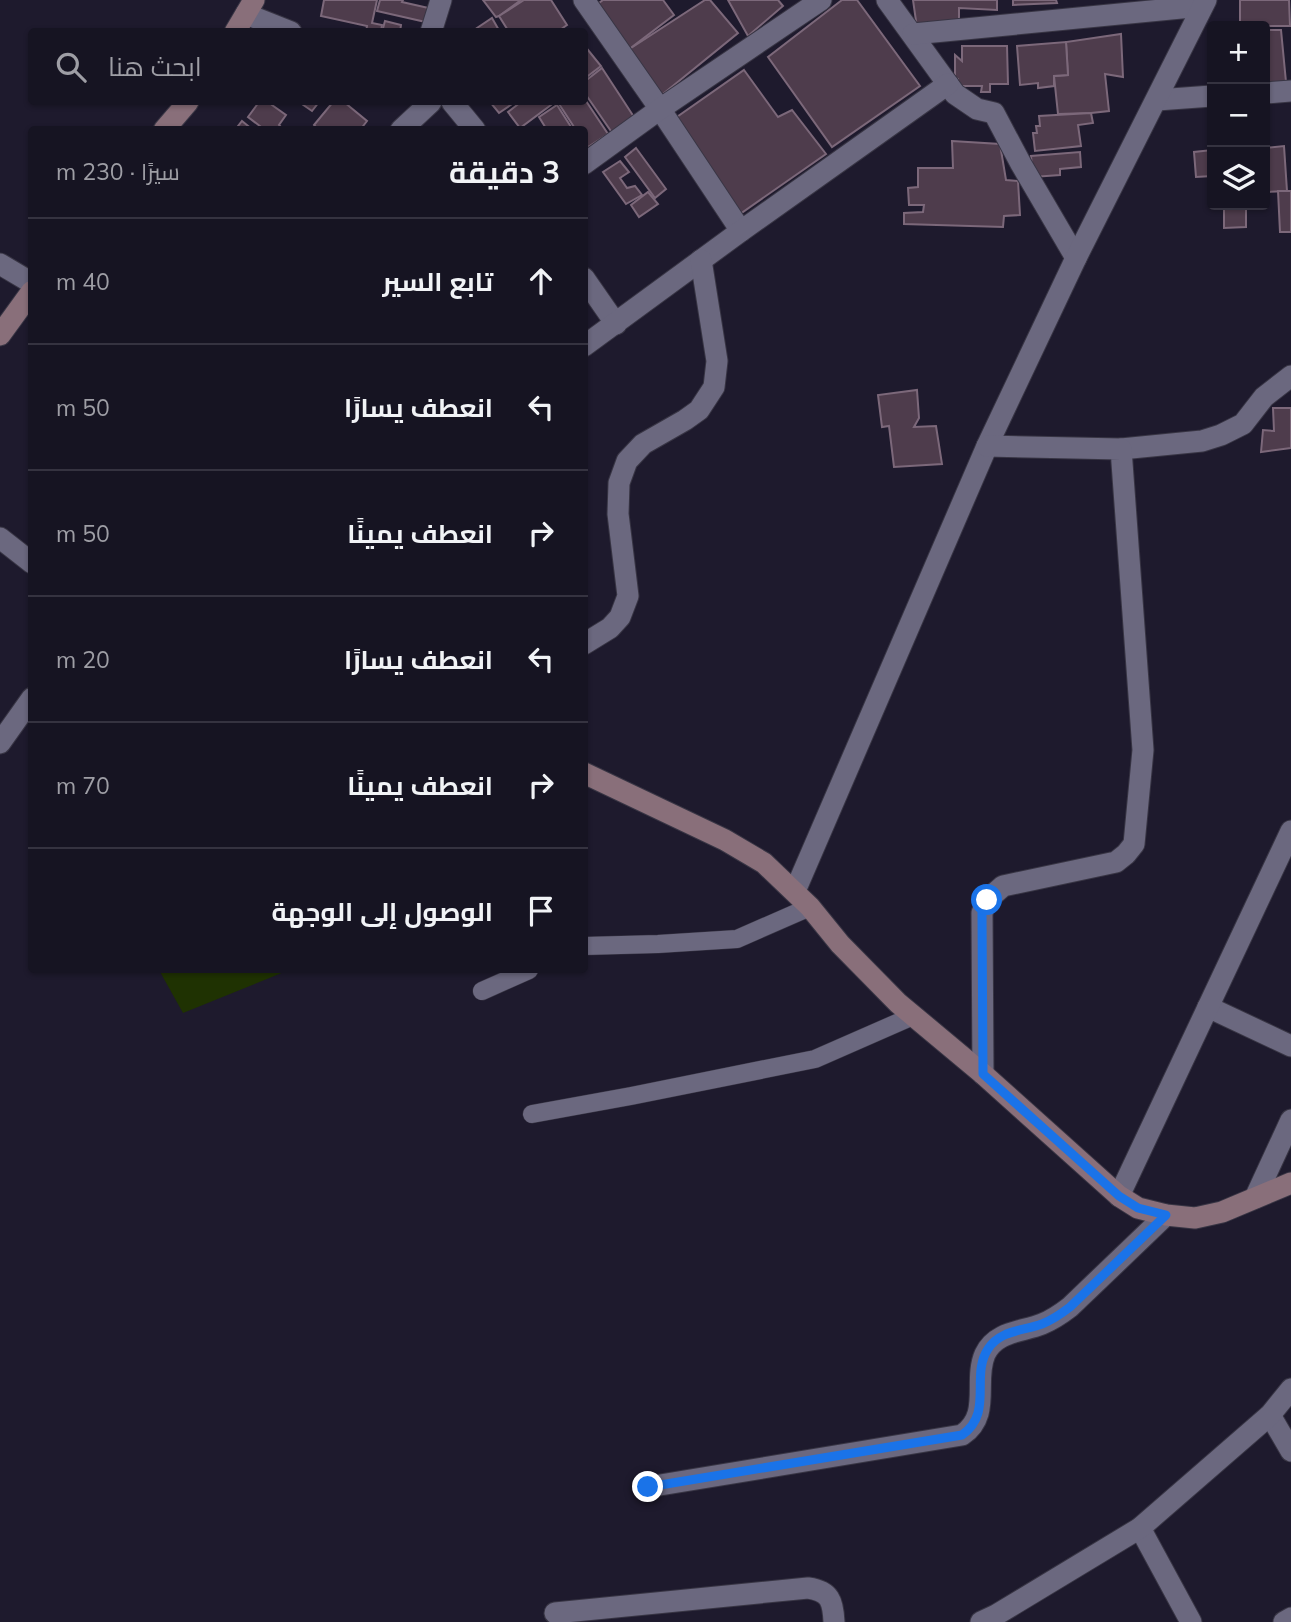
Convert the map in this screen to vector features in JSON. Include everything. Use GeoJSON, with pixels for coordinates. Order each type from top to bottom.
{"type":"FeatureCollection","features":[{"type":"Feature","properties":{"kind":"street"},"geometry":{"type":"LineString","coordinates":[[432,28],[441,0]]}},
{"type":"Feature","properties":{"kind":"street"},"geometry":{"type":"LineString","coordinates":[[584,0],[660,108],[741,231]]}},
{"type":"Feature","properties":{"kind":"street"},"geometry":{"type":"LineString","coordinates":[[588,161],[660,108],[821,0]]}},
{"type":"Feature","properties":{"kind":"street"},"geometry":{"type":"LineString","coordinates":[[887,0],[955,94],[977,109],[994,113],[1076,258]]}},
{"type":"Feature","properties":{"kind":"street"},"geometry":{"type":"LineString","coordinates":[[913,34],[1204,3]]}},
{"type":"Feature","properties":{"kind":"street"},"geometry":{"type":"LineString","coordinates":[[795,891],[987,446],[1076,258],[1204,3]]}},
{"type":"Feature","properties":{"kind":"street"},"geometry":{"type":"LineString","coordinates":[[245,15],[279,28]]}},
{"type":"Feature","properties":{"kind":"street"},"geometry":{"type":"LineString","coordinates":[[588,343],[948,84]]}},
{"type":"Feature","properties":{"kind":"street"},"geometry":{"type":"LineString","coordinates":[[1270,93],[1291,91]]}},
{"type":"Feature","properties":{"kind":"street"},"geometry":{"type":"LineString","coordinates":[[1157,100],[1207,96]]}},
{"type":"Feature","properties":{"kind":"street"},"geometry":{"type":"LineString","coordinates":[[167,126],[185,105]]}},
{"type":"Feature","properties":{"kind":"street"},"geometry":{"type":"LineString","coordinates":[[405,126],[428,105]]}},
{"type":"Feature","properties":{"kind":"street"},"geometry":{"type":"LineString","coordinates":[[454,105],[472,126]]}},
{"type":"Feature","properties":{"kind":"street"},"geometry":{"type":"LineString","coordinates":[[588,642],[610,628],[620,617],[628,596],[618,514],[619,483],[626,461],[643,444],[699,410],[713,387],[717,360],[701,260]]}},
{"type":"Feature","properties":{"kind":"street"},"geometry":{"type":"LineString","coordinates":[[0,264],[28,281]]}},
{"type":"Feature","properties":{"kind":"street"},"geometry":{"type":"LineString","coordinates":[[588,284],[616,324]]}},
{"type":"Feature","properties":{"kind":"street"},"geometry":{"type":"LineString","coordinates":[[0,335],[28,296]]}},
{"type":"Feature","properties":{"kind":"street"},"geometry":{"type":"LineString","coordinates":[[987,446],[1121,449],[1202,442],[1243,425],[1264,397],[1291,376]]}},
{"type":"Feature","properties":{"kind":"street"},"geometry":{"type":"LineString","coordinates":[[983,1074],[982,913],[987,900],[1003,886],[1116,862],[1134,844],[1143,750],[1121,449]]}},
{"type":"Feature","properties":{"kind":"street"},"geometry":{"type":"LineString","coordinates":[[0,538],[28,560]]}},
{"type":"Feature","properties":{"kind":"street"},"geometry":{"type":"LineString","coordinates":[[0,743],[28,704]]}},
{"type":"Feature","properties":{"kind":"street"},"geometry":{"type":"LineString","coordinates":[[588,776],[725,840],[764,863],[795,891],[840,944],[898,1003],[983,1074],[1119,1196],[1138,1208],[1195,1218],[1222,1212],[1291,1183]]}},
{"type":"Feature","properties":{"kind":"street"},"geometry":{"type":"LineString","coordinates":[[1119,1196],[1291,831]]}},
{"type":"Feature","properties":{"kind":"street"},"geometry":{"type":"LineString","coordinates":[[1208,1007],[1291,1046]]}},
{"type":"Feature","properties":{"kind":"street"},"geometry":{"type":"LineString","coordinates":[[1255,1198],[1291,1120]]}},
{"type":"Feature","properties":{"kind":"street"},"geometry":{"type":"LineString","coordinates":[[648,1487],[962,1435],[970,1430],[980,1409],[981,1369],[987,1350],[993,1342],[1010,1332],[1033,1327],[1056,1317],[1166,1215]]}},
{"type":"Feature","properties":{"kind":"street"},"geometry":{"type":"LineString","coordinates":[[981,1622],[1140,1528],[1270,1415],[1291,1389]]}},
{"type":"Feature","properties":{"kind":"street"},"geometry":{"type":"LineString","coordinates":[[1270,1415],[1291,1451]]}},
{"type":"Feature","properties":{"kind":"street"},"geometry":{"type":"LineString","coordinates":[[1140,1528],[1191,1622]]}},
{"type":"Feature","properties":{"kind":"street"},"geometry":{"type":"LineString","coordinates":[[555,1613],[808,1588],[819,1590],[830,1598],[834,1622]]}},
{"type":"Feature","properties":{"kind":"street"},"geometry":{"type":"LineString","coordinates":[[1284,1622],[1291,1618]]}},
{"type":"Feature","properties":{"kind":"lane"},"geometry":{"type":"LineString","coordinates":[[588,946],[737,939],[810,907]]}},
{"type":"Feature","properties":{"kind":"lane"},"geometry":{"type":"LineString","coordinates":[[482,991],[522,973]]}},
{"type":"Feature","properties":{"kind":"lane"},"geometry":{"type":"LineString","coordinates":[[532,1114],[816,1059],[913,1016]]}},
{"type":"Feature","properties":{"kind":"green space"},"geometry":{"type":"Polygon","coordinates":[[[161,973],[282,973],[183,1013],[161,973]]]}},
{"type":"Feature","properties":{"kind":"building"},"geometry":{"type":"Polygon","coordinates":[[[324,0],[377,0],[372,23],[382,25],[382,28],[367,28],[321,16],[324,0]]]}},
{"type":"Feature","properties":{"kind":"building"},"geometry":{"type":"Polygon","coordinates":[[[380,0],[403,0],[402,2],[433,9],[430,23],[377,11],[380,0]]]}},
{"type":"Feature","properties":{"kind":"building"},"geometry":{"type":"Polygon","coordinates":[[[483,0],[521,0],[496,17],[483,0]]]}},
{"type":"Feature","properties":{"kind":"building"},"geometry":{"type":"Polygon","coordinates":[[[524,0],[551,0],[567,25],[563,28],[506,28],[499,16],[524,0]]]}},
{"type":"Feature","properties":{"kind":"building"},"geometry":{"type":"Polygon","coordinates":[[[603,0],[663,0],[674,15],[628,50],[595,6],[603,0]]]}},
{"type":"Feature","properties":{"kind":"building"},"geometry":{"type":"Polygon","coordinates":[[[705,0],[710,0],[738,33],[658,98],[628,50],[705,0]]]}},
{"type":"Feature","properties":{"kind":"building"},"geometry":{"type":"Polygon","coordinates":[[[728,0],[778,0],[783,6],[748,36],[728,0]]]}},
{"type":"Feature","properties":{"kind":"building"},"geometry":{"type":"Polygon","coordinates":[[[842,0],[857,0],[920,86],[832,147],[768,57],[842,0]]]}},
{"type":"Feature","properties":{"kind":"building"},"geometry":{"type":"Polygon","coordinates":[[[913,0],[997,0],[997,10],[959,8],[959,23],[917,28],[913,0]]]}},
{"type":"Feature","properties":{"kind":"building"},"geometry":{"type":"Polygon","coordinates":[[[1013,0],[1056,0],[1057,3],[1013,5],[1013,0]]]}},
{"type":"Feature","properties":{"kind":"building"},"geometry":{"type":"Polygon","coordinates":[[[1240,0],[1289,0],[1290,26],[1270,26],[1270,21],[1240,21],[1240,0]]]}},
{"type":"Feature","properties":{"kind":"building"},"geometry":{"type":"Polygon","coordinates":[[[492,18],[498,28],[477,28],[492,18]]]}},
{"type":"Feature","properties":{"kind":"building"},"geometry":{"type":"Polygon","coordinates":[[[385,21],[401,25],[401,28],[383,28],[385,21]]]}},
{"type":"Feature","properties":{"kind":"building"},"geometry":{"type":"Polygon","coordinates":[[[1270,30],[1281,30],[1286,82],[1270,84],[1270,30]]]}},
{"type":"Feature","properties":{"kind":"building"},"geometry":{"type":"Polygon","coordinates":[[[1121,34],[1123,77],[1105,74],[1109,111],[1058,114],[1054,76],[1068,75],[1066,42],[1121,34]]]}},
{"type":"Feature","properties":{"kind":"building"},"geometry":{"type":"Polygon","coordinates":[[[1066,42],[1068,75],[1054,76],[1054,86],[1038,88],[1038,83],[1020,85],[1017,46],[1066,42]]]}},
{"type":"Feature","properties":{"kind":"building"},"geometry":{"type":"Polygon","coordinates":[[[962,46],[1007,46],[1008,84],[990,84],[990,92],[981,92],[982,86],[958,86],[958,79],[955,77],[955,55],[962,61],[962,46]]]}},
{"type":"Feature","properties":{"kind":"building"},"geometry":{"type":"Polygon","coordinates":[[[588,50],[601,66],[588,76],[588,50]]]}},
{"type":"Feature","properties":{"kind":"building"},"geometry":{"type":"Polygon","coordinates":[[[602,68],[634,117],[613,134],[588,98],[588,79],[602,68]]]}},
{"type":"Feature","properties":{"kind":"building"},"geometry":{"type":"Polygon","coordinates":[[[744,70],[778,117],[792,110],[826,154],[740,214],[674,119],[744,70]]]}},
{"type":"Feature","properties":{"kind":"building"},"geometry":{"type":"Polygon","coordinates":[[[588,104],[608,134],[588,147],[588,126],[573,126],[560,105],[588,104]]]}},
{"type":"Feature","properties":{"kind":"building"},"geometry":{"type":"Polygon","coordinates":[[[257,105],[272,105],[286,115],[280,126],[260,126],[248,117],[257,105]]]}},
{"type":"Feature","properties":{"kind":"building"},"geometry":{"type":"Polygon","coordinates":[[[303,105],[317,105],[312,111],[303,105]]]}},
{"type":"Feature","properties":{"kind":"building"},"geometry":{"type":"Polygon","coordinates":[[[331,105],[348,105],[367,121],[363,126],[314,125],[331,105]]]}},
{"type":"Feature","properties":{"kind":"building"},"geometry":{"type":"Polygon","coordinates":[[[492,105],[511,105],[499,113],[492,105]]]}},
{"type":"Feature","properties":{"kind":"building"},"geometry":{"type":"Polygon","coordinates":[[[517,105],[551,105],[523,126],[518,126],[508,112],[517,105]]]}},
{"type":"Feature","properties":{"kind":"building"},"geometry":{"type":"Polygon","coordinates":[[[557,105],[570,126],[545,126],[539,117],[557,105]]]}},
{"type":"Feature","properties":{"kind":"building"},"geometry":{"type":"Polygon","coordinates":[[[1091,113],[1093,123],[1078,125],[1081,146],[1035,151],[1033,133],[1037,133],[1036,126],[1040,126],[1039,116],[1091,113]]]}},
{"type":"Feature","properties":{"kind":"building"},"geometry":{"type":"Polygon","coordinates":[[[952,141],[1000,144],[1006,180],[1018,181],[1020,215],[1004,216],[1003,227],[904,224],[904,213],[923,212],[924,205],[909,205],[908,188],[918,187],[918,168],[953,168],[952,141]]]}},
{"type":"Feature","properties":{"kind":"building"},"geometry":{"type":"Polygon","coordinates":[[[1284,146],[1287,191],[1270,192],[1270,147],[1284,146]]]}},
{"type":"Feature","properties":{"kind":"building"},"geometry":{"type":"Polygon","coordinates":[[[636,148],[666,189],[655,198],[625,157],[636,148]]]}},
{"type":"Feature","properties":{"kind":"building"},"geometry":{"type":"Polygon","coordinates":[[[1207,151],[1207,176],[1196,177],[1194,152],[1207,151]]]}},
{"type":"Feature","properties":{"kind":"building"},"geometry":{"type":"Polygon","coordinates":[[[1080,152],[1081,167],[1060,169],[1060,175],[1033,177],[1031,156],[1080,152]]]}},
{"type":"Feature","properties":{"kind":"building"},"geometry":{"type":"Polygon","coordinates":[[[620,161],[629,172],[620,178],[627,188],[635,186],[642,195],[626,204],[603,172],[620,161]]]}},
{"type":"Feature","properties":{"kind":"building"},"geometry":{"type":"Polygon","coordinates":[[[1278,191],[1291,191],[1291,232],[1280,232],[1278,191]]]}},
{"type":"Feature","properties":{"kind":"building"},"geometry":{"type":"Polygon","coordinates":[[[648,192],[658,204],[639,217],[631,205],[648,192]]]}},
{"type":"Feature","properties":{"kind":"building"},"geometry":{"type":"Polygon","coordinates":[[[1224,210],[1246,210],[1246,227],[1224,228],[1224,210]]]}},
{"type":"Feature","properties":{"kind":"building"},"geometry":{"type":"Polygon","coordinates":[[[917,390],[919,418],[914,427],[936,426],[942,464],[894,467],[889,426],[882,427],[878,395],[917,390]]]}},
{"type":"Feature","properties":{"kind":"building"},"geometry":{"type":"Polygon","coordinates":[[[1273,408],[1291,408],[1291,448],[1261,452],[1263,430],[1274,431],[1273,408]]]}},
{"type":"Feature","properties":{"kind":"route"},"geometry":{"type":"LineString","coordinates":[[648,1487],[962,1435],[970,1430],[980,1409],[981,1369],[987,1350],[993,1342],[1010,1332],[1043,1324],[1070,1307],[1166,1215],[1138,1208],[1119,1196],[983,1074],[982,913],[987,900]]}}]}
